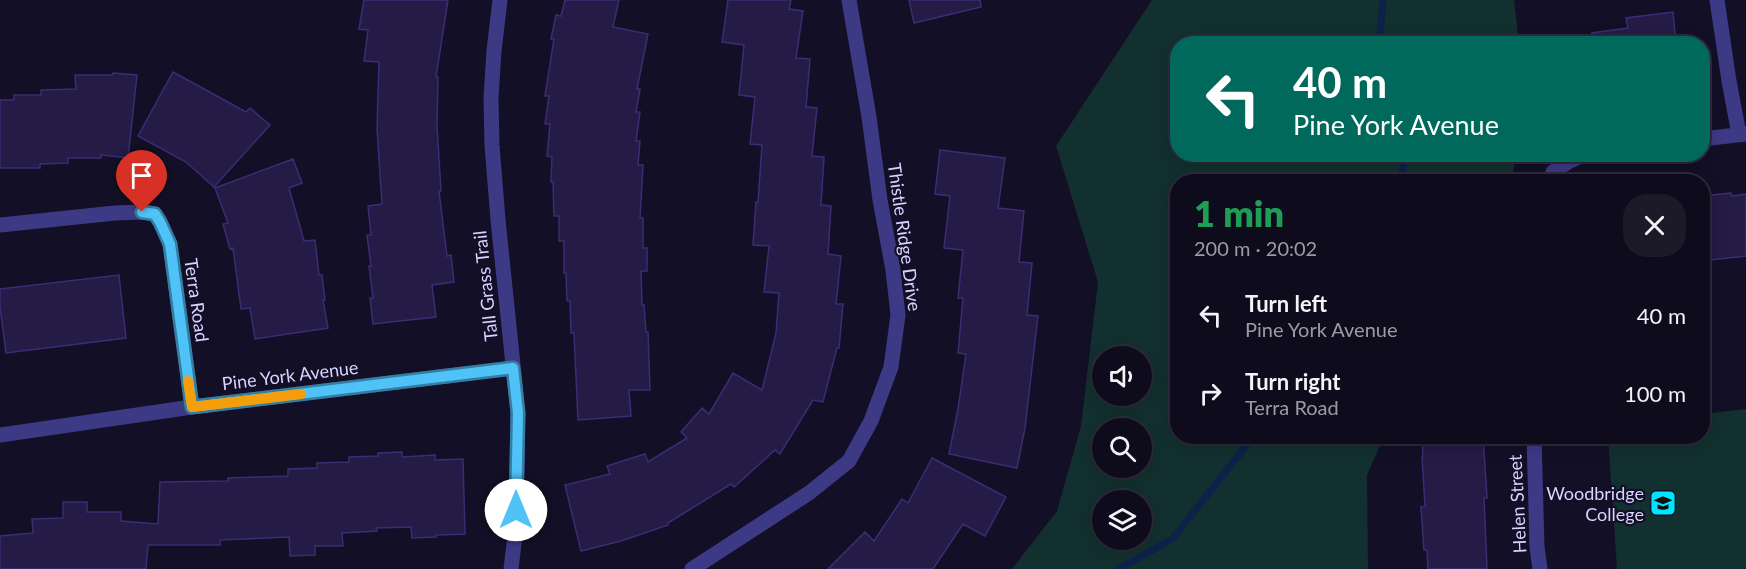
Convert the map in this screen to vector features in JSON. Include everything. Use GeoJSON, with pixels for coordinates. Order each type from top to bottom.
{"type":"FeatureCollection","features":[{"type":"Feature","properties":{"kind":"street","name":"Tall Grass Trail"},"geometry":{"type":"LineString","coordinates":[[500,0],[491,98],[498,220],[518,413],[516,527],[511,569]]}},
{"type":"Feature","properties":{"kind":"street","name":"Thistle Ridge Drive"},"geometry":{"type":"LineString","coordinates":[[692,569],[809,493],[849,460],[871,421],[891,368],[898,315],[893,270],[849,0]]}},
{"type":"Feature","properties":{"kind":"street"},"geometry":{"type":"LineString","coordinates":[[1710,138],[1742,134],[1730,91],[1717,0]]}},
{"type":"Feature","properties":{"kind":"street"},"geometry":{"type":"LineString","coordinates":[[1552,174],[1568,162]]}},
{"type":"Feature","properties":{"kind":"street","name":"Terra Road"},"geometry":{"type":"LineString","coordinates":[[0,225],[115,213],[155,214],[170,244],[192,407]]}},
{"type":"Feature","properties":{"kind":"street","name":"Pine York Avenue"},"geometry":{"type":"LineString","coordinates":[[0,435],[192,407],[513,368]]}},
{"type":"Feature","properties":{"kind":"street","name":"Helen Street"},"geometry":{"type":"LineString","coordinates":[[1534,444],[1540,569]]}},
{"type":"Feature","properties":{"kind":"green space"},"geometry":{"type":"Polygon","coordinates":[[[1152,0],[1514,0],[1518,36],[1170,36],[1170,162],[1514,162],[1514,174],[1170,174],[1170,444],[1381,444],[1367,475],[1368,569],[1012,569],[1057,511],[1081,426],[1098,282],[1056,146],[1152,0]]]}},
{"type":"Feature","properties":{"kind":"green space","name":"Woodbridge College"},"geometry":{"type":"Polygon","coordinates":[[[1746,409],[1746,569],[1617,569],[1608,444],[1710,444],[1710,413],[1746,409]]]}},
{"type":"Feature","properties":{"kind":"building"},"geometry":{"type":"Polygon","coordinates":[[[364,0],[448,0],[436,77],[438,77],[437,126],[441,191],[439,191],[447,256],[451,255],[454,282],[432,285],[436,317],[373,324],[370,298],[373,298],[369,266],[371,266],[367,235],[371,235],[368,206],[382,204],[377,129],[379,62],[364,61],[368,30],[359,29],[364,0]]]}},
{"type":"Feature","properties":{"kind":"building"},"geometry":{"type":"Polygon","coordinates":[[[565,0],[619,0],[613,27],[648,34],[637,89],[640,89],[636,112],[640,112],[636,141],[640,141],[638,165],[643,165],[640,218],[643,218],[643,248],[647,248],[647,271],[641,271],[642,305],[644,305],[646,332],[648,332],[650,390],[629,390],[631,416],[578,420],[574,333],[571,333],[570,301],[567,301],[564,241],[559,241],[559,216],[554,216],[553,182],[551,182],[552,157],[547,156],[550,124],[545,124],[549,96],[545,96],[554,39],[551,39],[556,15],[561,16],[565,0]]]}},
{"type":"Feature","properties":{"kind":"building"},"geometry":{"type":"Polygon","coordinates":[[[728,0],[791,0],[789,9],[803,11],[796,58],[810,59],[806,107],[817,108],[812,156],[824,157],[821,205],[831,206],[828,254],[841,256],[836,304],[843,304],[839,348],[837,348],[823,402],[813,400],[780,454],[775,450],[734,487],[731,484],[668,525],[621,541],[581,551],[565,485],[610,474],[607,466],[645,454],[648,462],[687,438],[681,432],[702,408],[709,414],[733,373],[762,390],[776,333],[779,293],[764,292],[769,246],[753,245],[762,145],[750,144],[755,97],[739,95],[744,45],[722,42],[728,0]]]}},
{"type":"Feature","properties":{"kind":"building"},"geometry":{"type":"Polygon","coordinates":[[[909,0],[980,0],[981,7],[914,23],[909,0]]]}},
{"type":"Feature","properties":{"kind":"building"},"geometry":{"type":"Polygon","coordinates":[[[1673,12],[1675,36],[1592,36],[1592,33],[1628,28],[1626,18],[1673,12]]]}},
{"type":"Feature","properties":{"kind":"building"},"geometry":{"type":"Polygon","coordinates":[[[173,72],[246,112],[250,108],[270,125],[214,187],[186,162],[138,136],[173,72]]]}},
{"type":"Feature","properties":{"kind":"building"},"geometry":{"type":"Polygon","coordinates":[[[113,73],[137,75],[128,158],[101,155],[101,158],[68,158],[68,163],[40,164],[40,168],[0,168],[0,100],[14,100],[14,95],[41,95],[41,90],[76,89],[75,75],[112,75],[113,73]]]}},
{"type":"Feature","properties":{"kind":"building"},"geometry":{"type":"Polygon","coordinates":[[[940,150],[1005,158],[998,208],[1024,211],[1019,262],[1032,263],[1027,315],[1038,316],[1025,428],[1017,468],[949,454],[966,354],[958,353],[963,298],[958,298],[963,250],[944,248],[950,196],[935,194],[940,150]]]}},
{"type":"Feature","properties":{"kind":"building"},"geometry":{"type":"Polygon","coordinates":[[[293,159],[302,183],[289,188],[304,241],[315,240],[319,275],[322,275],[325,300],[323,300],[328,328],[255,339],[250,308],[241,309],[233,248],[230,249],[223,224],[228,223],[215,188],[293,159]]]}},
{"type":"Feature","properties":{"kind":"building"},"geometry":{"type":"Polygon","coordinates":[[[1746,194],[1746,256],[1710,260],[1710,195],[1746,194]]]}},
{"type":"Feature","properties":{"kind":"building"},"geometry":{"type":"Polygon","coordinates":[[[119,275],[126,338],[6,353],[0,289],[119,275]]]}},
{"type":"Feature","properties":{"kind":"building"},"geometry":{"type":"Polygon","coordinates":[[[1422,444],[1484,444],[1487,498],[1484,498],[1487,569],[1428,569],[1427,550],[1424,550],[1421,507],[1425,506],[1422,444]]]}},
{"type":"Feature","properties":{"kind":"building"},"geometry":{"type":"Polygon","coordinates":[[[402,452],[402,457],[435,455],[435,460],[463,459],[465,534],[412,538],[411,527],[376,528],[377,531],[342,533],[343,546],[315,546],[315,555],[290,556],[289,537],[220,540],[220,545],[148,545],[146,569],[0,569],[0,536],[33,533],[32,519],[63,518],[63,502],[87,502],[87,512],[121,512],[121,521],[158,524],[160,482],[228,481],[228,478],[288,476],[288,469],[317,468],[317,463],[349,462],[349,457],[402,452]]]}},
{"type":"Feature","properties":{"kind":"building"},"geometry":{"type":"Polygon","coordinates":[[[932,458],[1006,497],[985,536],[963,524],[933,569],[828,569],[865,532],[874,541],[902,499],[908,503],[932,458]]]}},
{"type":"Feature","properties":{"kind":"waterway"},"geometry":{"type":"LineString","coordinates":[[1380,36],[1383,0]]}},
{"type":"Feature","properties":{"kind":"waterway"},"geometry":{"type":"LineString","coordinates":[[1402,174],[1404,162]]}},
{"type":"Feature","properties":{"kind":"waterway"},"geometry":{"type":"LineString","coordinates":[[1119,569],[1173,538],[1248,444]]}},
{"type":"Feature","properties":{"kind":"slow traffic"},"geometry":{"type":"LineString","coordinates":[[188,381],[192,407],[301,394]]}},
{"type":"Feature","properties":{"kind":"place","name":"Woodbridge College"},"geometry":{"type":"Point","coordinates":[1663,503]}},
{"type":"Feature","properties":{"kind":"route"},"geometry":{"type":"LineString","coordinates":[[142,212],[155,214],[170,244],[192,407],[513,368],[518,413],[516,510]]}}]}
